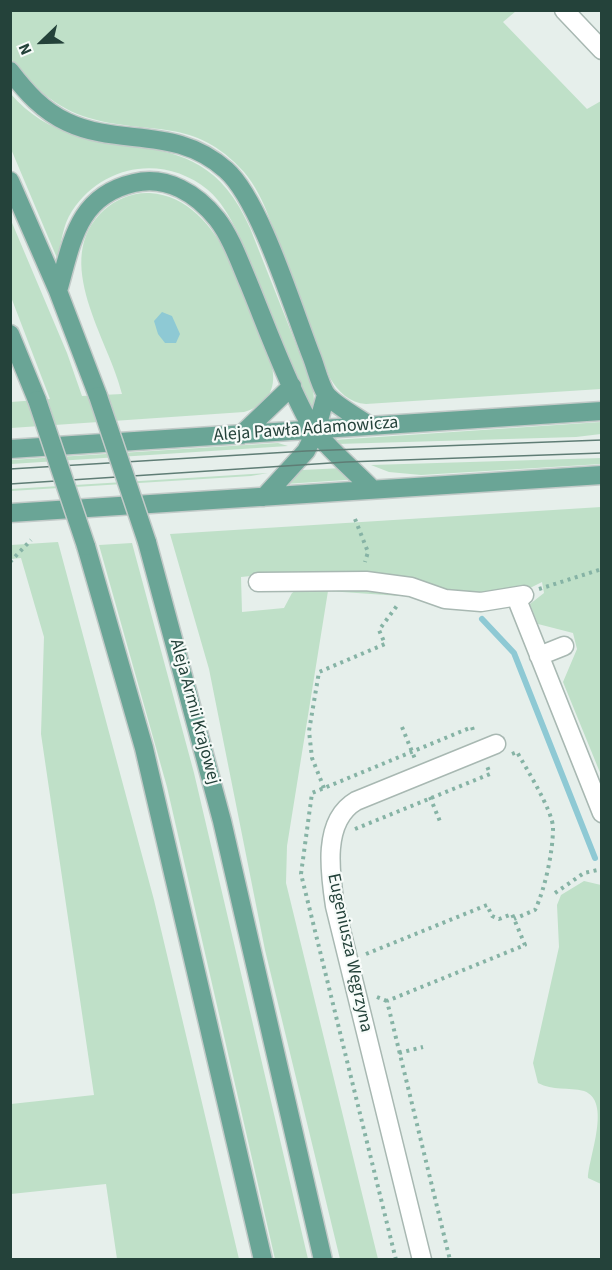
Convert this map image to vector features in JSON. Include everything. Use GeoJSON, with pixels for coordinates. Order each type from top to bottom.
{"type":"FeatureCollection","features":[{"type":"Feature","properties":{"kind":"main road"},"geometry":{"type":"LineString","coordinates":[[10,71],[24,90],[44,108],[68,123],[95,130],[178,142],[203,154],[226,170],[249,201],[326,395],[370,426]]}},
{"type":"Feature","properties":{"kind":"main road","name":"Aleja Armii Krajowej"},"geometry":{"type":"LineString","coordinates":[[10,181],[58,291],[98,396],[147,542],[222,821],[322,1260]]}},
{"type":"Feature","properties":{"kind":"main road"},"geometry":{"type":"LineString","coordinates":[[58,291],[75,234],[91,206],[118,187],[144,181],[169,184],[200,201],[218,221],[239,259],[306,418],[372,489]]}},
{"type":"Feature","properties":{"kind":"main road"},"geometry":{"type":"LineString","coordinates":[[10,334],[37,400],[86,546],[144,748],[263,1260]]}},
{"type":"Feature","properties":{"kind":"main road"},"geometry":{"type":"LineString","coordinates":[[241,435],[292,386]]}},
{"type":"Feature","properties":{"kind":"main road"},"geometry":{"type":"LineString","coordinates":[[264,497],[306,451],[316,431],[326,395]]}},
{"type":"Feature","properties":{"kind":"main road","name":"Aleja Pawła Adamowicza"},"geometry":{"type":"LineString","coordinates":[[10,449],[602,411]]}},
{"type":"Feature","properties":{"kind":"main road"},"geometry":{"type":"LineString","coordinates":[[10,513],[602,475]]}},
{"type":"Feature","properties":{"kind":"lane"},"geometry":{"type":"LineString","coordinates":[[564,10],[602,50]]}},
{"type":"Feature","properties":{"kind":"lane"},"geometry":{"type":"LineString","coordinates":[[258,582],[366,581],[411,587],[445,600],[481,602],[520,596],[539,656],[602,813]]}},
{"type":"Feature","properties":{"kind":"lane"},"geometry":{"type":"LineString","coordinates":[[539,656],[564,646]]}},
{"type":"Feature","properties":{"kind":"lane","name":"Eugeniusza Węgrzyna"},"geometry":{"type":"LineString","coordinates":[[422,1260],[335,906],[330,865],[335,825],[347,807],[493,751]]}},
{"type":"Feature","properties":{"kind":"path"},"geometry":{"type":"LineString","coordinates":[[355,519],[368,552],[364,570],[366,581]]}},
{"type":"Feature","properties":{"kind":"path"},"geometry":{"type":"LineString","coordinates":[[10,562],[31,540]]}},
{"type":"Feature","properties":{"kind":"path"},"geometry":{"type":"LineString","coordinates":[[520,596],[549,584],[602,569]]}},
{"type":"Feature","properties":{"kind":"path"},"geometry":{"type":"LineString","coordinates":[[324,788],[312,758],[309,731],[319,672],[385,644],[379,630],[411,587]]}},
{"type":"Feature","properties":{"kind":"path"},"geometry":{"type":"LineString","coordinates":[[344,833],[490,774],[493,751],[517,752],[535,784],[553,826],[543,893],[535,910],[514,919]]}},
{"type":"Feature","properties":{"kind":"path"},"geometry":{"type":"LineString","coordinates":[[555,892],[584,873],[602,869]]}},
{"type":"Feature","properties":{"kind":"path"},"geometry":{"type":"LineString","coordinates":[[360,956],[488,905],[492,916],[500,919],[512,914],[525,945],[387,1001],[377,997],[373,988]]}},
{"type":"Feature","properties":{"kind":"path"},"geometry":{"type":"LineString","coordinates":[[387,1001],[450,1260]]}},
{"type":"Feature","properties":{"kind":"path"},"geometry":{"type":"LineString","coordinates":[[399,1053],[423,1047]]}},
{"type":"Feature","properties":{"kind":"green space"},"geometry":{"type":"Polygon","coordinates":[[[11,11],[516,11],[503,22],[587,109],[601,101],[601,389],[366,404],[350,399],[337,388],[330,378],[264,205],[244,172],[226,154],[207,142],[189,135],[89,118],[55,102],[36,87],[11,59],[11,11]]]}},
{"type":"Feature","properties":{"kind":"green space"},"geometry":{"type":"Polygon","coordinates":[[[10,93],[40,119],[72,134],[171,153],[201,166],[227,189],[250,228],[313,387],[315,415],[304,396],[237,231],[217,199],[191,179],[173,171],[154,168],[135,169],[117,174],[100,183],[85,195],[72,211],[64,229],[57,258],[11,149],[10,93]]]}},
{"type":"Feature","properties":{"kind":"green space"},"geometry":{"type":"Polygon","coordinates":[[[150,193],[176,200],[197,214],[215,235],[230,260],[254,316],[272,367],[273,383],[268,396],[258,406],[244,412],[11,428],[11,402],[50,399],[11,297],[10,218],[67,353],[82,396],[122,394],[88,301],[82,276],[82,252],[88,230],[104,210],[125,197],[150,193]]]}},
{"type":"Feature","properties":{"kind":"green space"},"geometry":{"type":"Polygon","coordinates":[[[601,422],[601,434],[576,437],[337,444],[334,440],[601,422]]]}},
{"type":"Feature","properties":{"kind":"green space"},"geometry":{"type":"Polygon","coordinates":[[[278,443],[288,446],[11,464],[11,460],[278,443]]]}},
{"type":"Feature","properties":{"kind":"green space"},"geometry":{"type":"Polygon","coordinates":[[[602,458],[601,464],[421,475],[389,472],[371,465],[602,458]]]}},
{"type":"Feature","properties":{"kind":"green space"},"geometry":{"type":"Polygon","coordinates":[[[343,468],[360,479],[285,484],[302,470],[343,468]]]}},
{"type":"Feature","properties":{"kind":"green space"},"geometry":{"type":"Polygon","coordinates":[[[268,473],[251,476],[11,491],[11,489],[268,473]]]}},
{"type":"Feature","properties":{"kind":"green space"},"geometry":{"type":"Polygon","coordinates":[[[601,507],[601,775],[563,682],[577,649],[573,633],[538,624],[530,604],[544,593],[542,582],[524,591],[497,596],[261,575],[241,577],[242,612],[284,608],[292,593],[302,586],[404,591],[400,596],[328,591],[287,846],[286,883],[378,1259],[340,1259],[265,950],[209,669],[170,534],[601,507]]]}},
{"type":"Feature","properties":{"kind":"green space"},"geometry":{"type":"Polygon","coordinates":[[[58,542],[154,900],[239,1259],[117,1259],[106,1184],[11,1194],[11,1104],[94,1095],[41,734],[44,637],[21,558],[11,559],[11,545],[58,542]]]}},
{"type":"Feature","properties":{"kind":"green space"},"geometry":{"type":"Polygon","coordinates":[[[132,543],[194,773],[308,1259],[275,1259],[167,787],[99,545],[132,543]]]}},
{"type":"Feature","properties":{"kind":"green space"},"geometry":{"type":"Polygon","coordinates":[[[584,881],[601,885],[601,1184],[588,1178],[598,1117],[597,1106],[592,1097],[584,1091],[549,1087],[538,1083],[533,1063],[559,947],[557,905],[561,895],[584,881]]]}},
{"type":"Feature","properties":{"kind":"water"},"geometry":{"type":"Polygon","coordinates":[[[162,312],[172,316],[180,334],[176,343],[165,343],[158,334],[154,321],[162,312]]]}},
{"type":"Feature","properties":{"kind":"waterway"},"geometry":{"type":"LineString","coordinates":[[482,619],[514,653],[595,858]]}},
{"type":"Feature","properties":{"kind":"tram line"},"geometry":{"type":"LineString","coordinates":[[10,469],[306,451],[602,440]]}},
{"type":"Feature","properties":{"kind":"tram line"},"geometry":{"type":"LineString","coordinates":[[10,484],[346,462],[602,453]]}}]}
